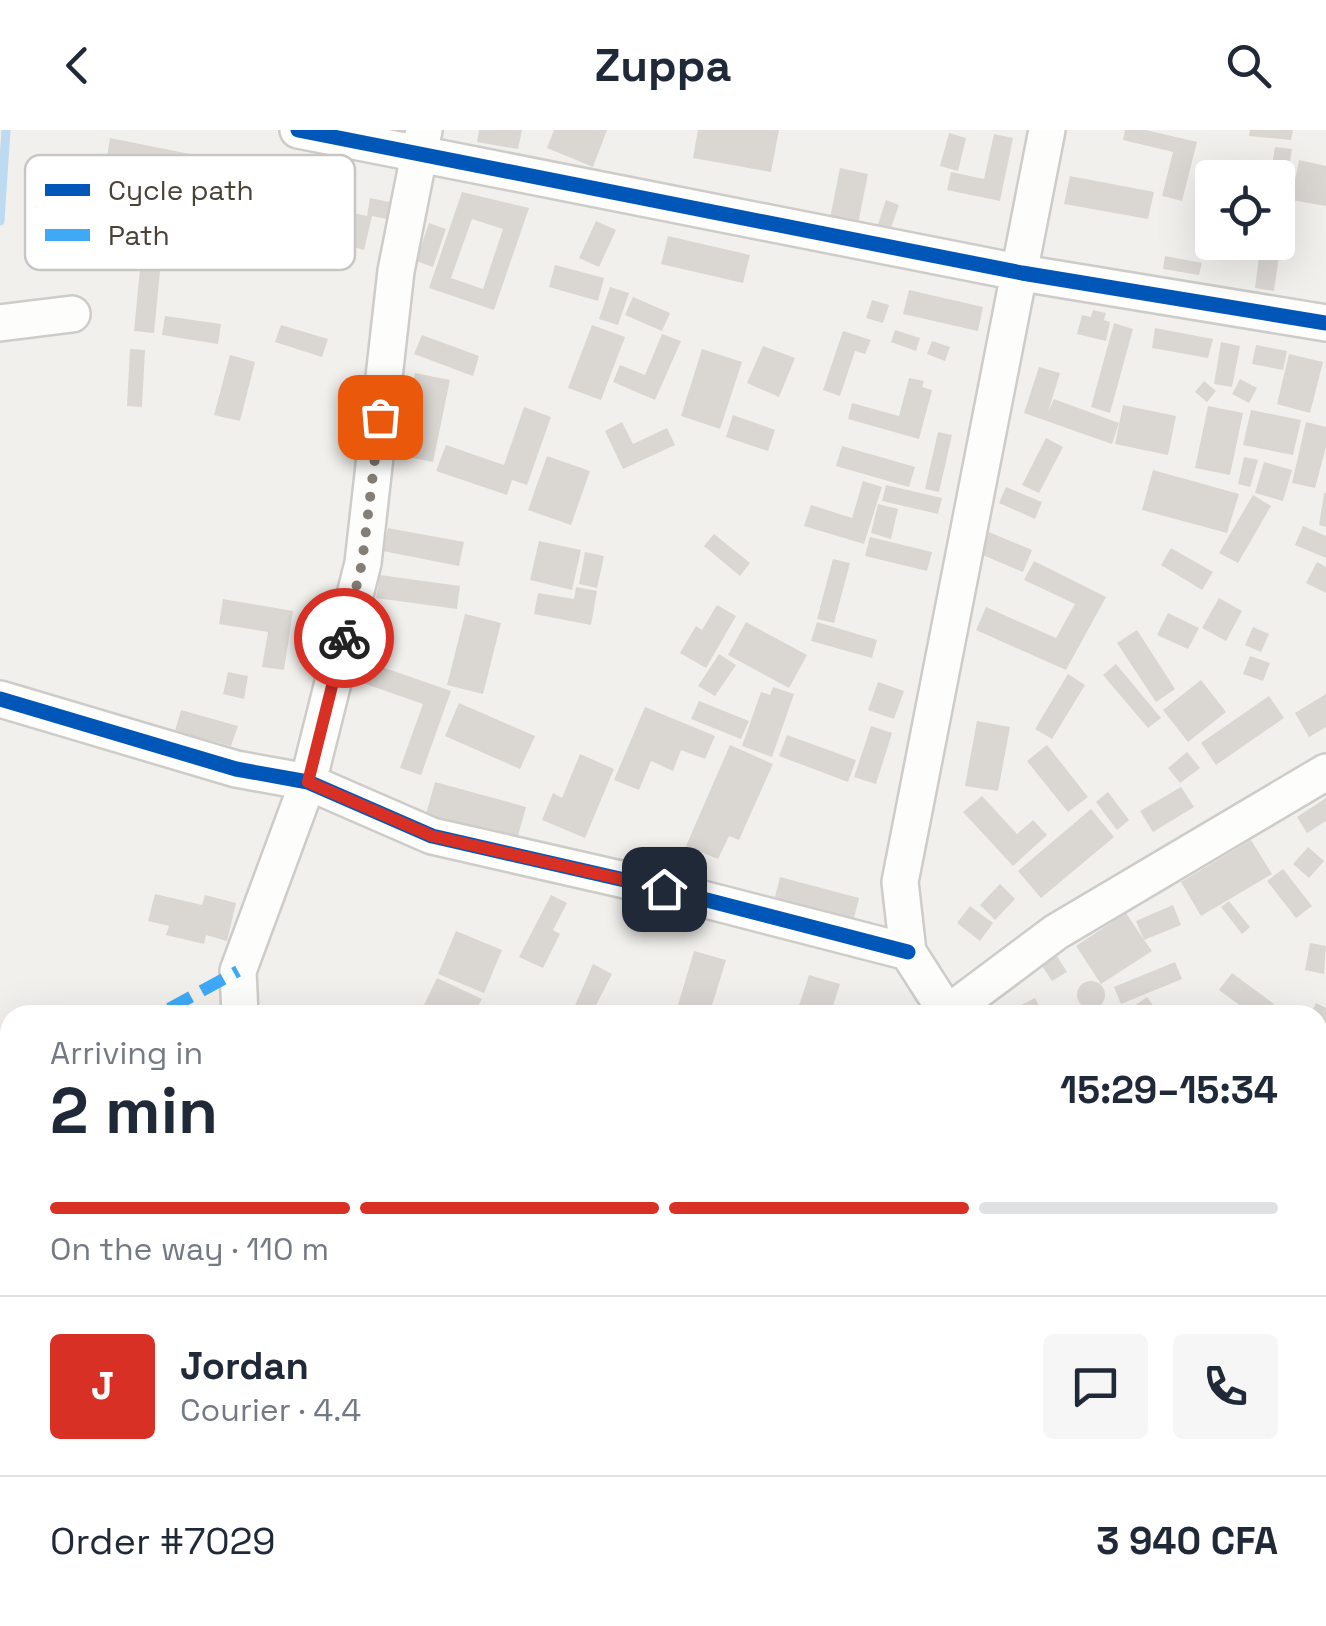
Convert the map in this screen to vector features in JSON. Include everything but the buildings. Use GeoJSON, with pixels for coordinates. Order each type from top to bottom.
{"type":"FeatureCollection","features":[{"type":"Feature","properties":{"kind":"street"},"geometry":{"type":"LineString","coordinates":[[298,130],[422,142],[1022,273],[1326,323]]}},
{"type":"Feature","properties":{"kind":"street"},"geometry":{"type":"LineString","coordinates":[[940,1005],[908,952],[900,882],[1047,130]]}},
{"type":"Feature","properties":{"kind":"street"},"geometry":{"type":"LineString","coordinates":[[240,1005],[238,971],[308,782],[362,563],[396,271],[422,142]]}},
{"type":"Feature","properties":{"kind":"street"},"geometry":{"type":"LineString","coordinates":[[0,323],[72,314]]}},
{"type":"Feature","properties":{"kind":"street"},"geometry":{"type":"LineString","coordinates":[[0,699],[236,769],[308,782],[432,836],[664,889],[908,952]]}},
{"type":"Feature","properties":{"kind":"street"},"geometry":{"type":"LineString","coordinates":[[958,1005],[1056,932],[1326,772]]}},
{"type":"Feature","properties":{"kind":"waterway"},"geometry":{"type":"LineString","coordinates":[[0,221],[6,130]]}},
{"type":"Feature","properties":{"kind":"marked path"},"geometry":{"type":"LineString","coordinates":[[176,1005],[238,971]]}},
{"type":"Feature","properties":{"kind":"cycle path"},"geometry":{"type":"LineString","coordinates":[[298,130],[1022,273],[1326,323]]}},
{"type":"Feature","properties":{"kind":"cycle path"},"geometry":{"type":"LineString","coordinates":[[0,699],[236,769],[308,782],[432,836],[664,889],[908,952]]}},
{"type":"Feature","properties":{"kind":"way so far"},"geometry":{"type":"LineString","coordinates":[[344,638],[362,563],[380,417]]}},
{"type":"Feature","properties":{"kind":"route"},"geometry":{"type":"LineString","coordinates":[[344,638],[308,782],[432,836],[664,889]]}}]}
